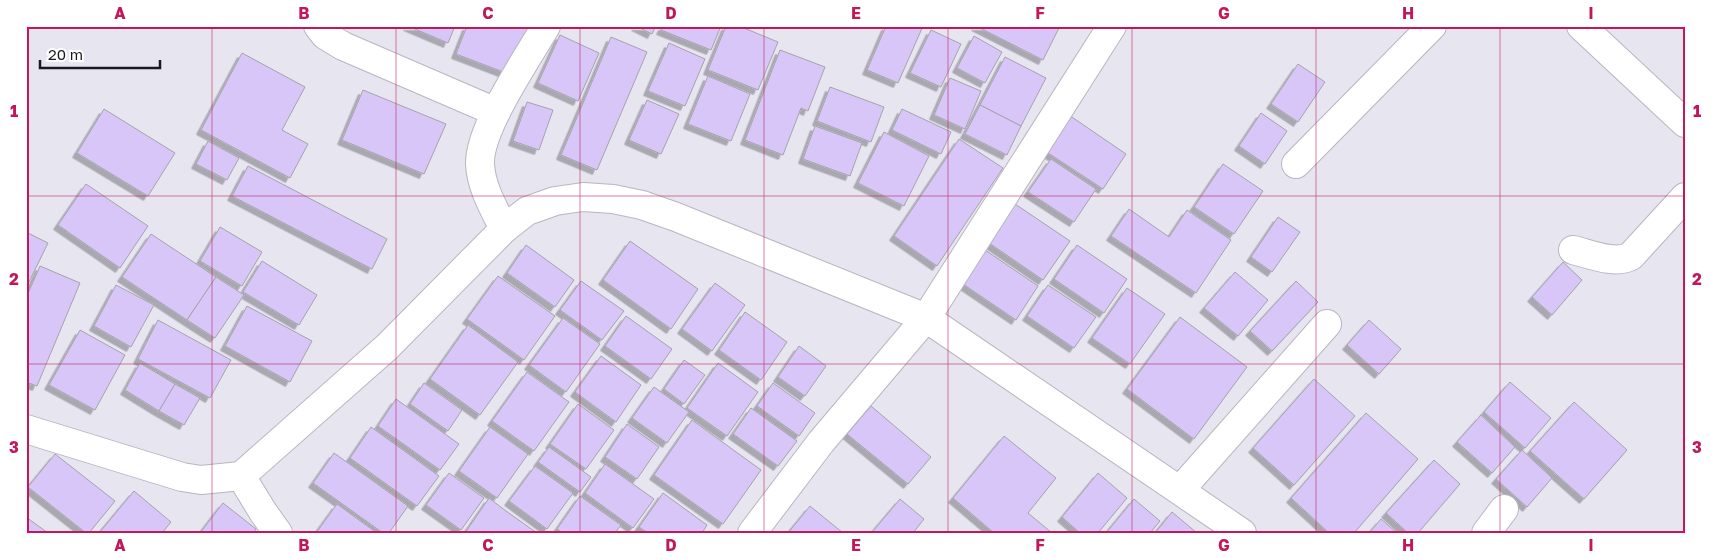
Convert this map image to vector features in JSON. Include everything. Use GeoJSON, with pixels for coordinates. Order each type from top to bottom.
{"type":"FeatureCollection","features":[{"type":"Feature","properties":{"kind":"street"},"geometry":{"type":"LineString","coordinates":[[318,26],[325,35],[343,46],[496,112]]}},
{"type":"Feature","properties":{"kind":"street"},"geometry":{"type":"LineString","coordinates":[[504,229],[481,178],[480,152],[496,112],[546,26]]}},
{"type":"Feature","properties":{"kind":"street"},"geometry":{"type":"LineString","coordinates":[[752,533],[821,442],[926,318],[1112,26]]}},
{"type":"Feature","properties":{"kind":"street"},"geometry":{"type":"LineString","coordinates":[[1296,164],[1432,26]]}},
{"type":"Feature","properties":{"kind":"street"},"geometry":{"type":"LineString","coordinates":[[1581,26],[1685,123]]}},
{"type":"Feature","properties":{"kind":"street"},"geometry":{"type":"LineString","coordinates":[[26,429],[182,477],[201,480],[241,476],[387,347],[504,229],[527,211],[556,201],[583,197],[613,199],[642,205],[676,217],[926,318],[1241,532]]}},
{"type":"Feature","properties":{"kind":"street"},"geometry":{"type":"LineString","coordinates":[[1573,250],[1611,259],[1631,256],[1685,197]]}},
{"type":"Feature","properties":{"kind":"street"},"geometry":{"type":"LineString","coordinates":[[1180,490],[1327,324]]}},
{"type":"Feature","properties":{"kind":"street"},"geometry":{"type":"LineString","coordinates":[[241,476],[278,533]]}},
{"type":"Feature","properties":{"kind":"street"},"geometry":{"type":"LineString","coordinates":[[1486,533],[1504,510]]}},
{"type":"Feature","properties":{"kind":"building"},"geometry":{"type":"Polygon","coordinates":[[[408,26],[455,26],[448,43],[408,26]]]}},
{"type":"Feature","properties":{"kind":"building"},"geometry":{"type":"Polygon","coordinates":[[[467,26],[529,26],[511,75],[456,54],[467,26]]]}},
{"type":"Feature","properties":{"kind":"building"},"geometry":{"type":"Polygon","coordinates":[[[636,26],[656,26],[652,34],[636,26]]]}},
{"type":"Feature","properties":{"kind":"building"},"geometry":{"type":"Polygon","coordinates":[[[663,26],[721,26],[711,50],[661,30],[663,26]]]}},
{"type":"Feature","properties":{"kind":"building"},"geometry":{"type":"Polygon","coordinates":[[[726,26],[739,26],[778,42],[758,90],[708,70],[726,26]]]}},
{"type":"Feature","properties":{"kind":"building"},"geometry":{"type":"Polygon","coordinates":[[[886,26],[923,26],[898,83],[867,70],[886,26]]]}},
{"type":"Feature","properties":{"kind":"building"},"geometry":{"type":"Polygon","coordinates":[[[976,26],[1060,26],[1043,60],[976,26]]]}},
{"type":"Feature","properties":{"kind":"building"},"geometry":{"type":"Polygon","coordinates":[[[931,30],[961,44],[941,87],[910,73],[931,30]]]}},
{"type":"Feature","properties":{"kind":"building"},"geometry":{"type":"Polygon","coordinates":[[[560,35],[599,53],[578,101],[538,83],[560,35]]]}},
{"type":"Feature","properties":{"kind":"building"},"geometry":{"type":"Polygon","coordinates":[[[974,36],[1002,52],[985,83],[957,68],[974,36]]]}},
{"type":"Feature","properties":{"kind":"building"},"geometry":{"type":"Polygon","coordinates":[[[611,37],[647,52],[597,170],[561,155],[611,37]]]}},
{"type":"Feature","properties":{"kind":"building"},"geometry":{"type":"Polygon","coordinates":[[[669,43],[705,59],[685,106],[648,91],[669,43]]]}},
{"type":"Feature","properties":{"kind":"building"},"geometry":{"type":"Polygon","coordinates":[[[780,50],[825,67],[808,111],[801,108],[783,155],[745,140],[780,50]]]}},
{"type":"Feature","properties":{"kind":"building"},"geometry":{"type":"Polygon","coordinates":[[[242,53],[305,87],[282,130],[308,144],[290,178],[201,130],[242,53]]]}},
{"type":"Feature","properties":{"kind":"building"},"geometry":{"type":"Polygon","coordinates":[[[1005,57],[1046,78],[1021,126],[980,105],[1005,57]]]}},
{"type":"Feature","properties":{"kind":"building"},"geometry":{"type":"Polygon","coordinates":[[[1298,64],[1325,82],[1298,122],[1271,104],[1298,64]]]}},
{"type":"Feature","properties":{"kind":"building"},"geometry":{"type":"Polygon","coordinates":[[[708,76],[750,94],[731,141],[688,124],[708,76]]]}},
{"type":"Feature","properties":{"kind":"building"},"geometry":{"type":"Polygon","coordinates":[[[950,78],[981,91],[965,129],[934,115],[950,78]]]}},
{"type":"Feature","properties":{"kind":"building"},"geometry":{"type":"Polygon","coordinates":[[[830,87],[884,107],[871,142],[817,121],[830,87]]]}},
{"type":"Feature","properties":{"kind":"building"},"geometry":{"type":"Polygon","coordinates":[[[363,90],[446,124],[424,174],[342,140],[363,90]]]}},
{"type":"Feature","properties":{"kind":"building"},"geometry":{"type":"Polygon","coordinates":[[[647,100],[679,114],[661,154],[629,140],[647,100]]]}},
{"type":"Feature","properties":{"kind":"building"},"geometry":{"type":"Polygon","coordinates":[[[527,102],[553,110],[539,150],[513,141],[527,102]]]}},
{"type":"Feature","properties":{"kind":"building"},"geometry":{"type":"Polygon","coordinates":[[[980,105],[1021,126],[1007,155],[965,134],[980,105]]]}},
{"type":"Feature","properties":{"kind":"building"},"geometry":{"type":"Polygon","coordinates":[[[104,109],[175,153],[148,196],[77,153],[104,109]]]}},
{"type":"Feature","properties":{"kind":"building"},"geometry":{"type":"Polygon","coordinates":[[[902,109],[951,132],[941,154],[892,130],[902,109]]]}},
{"type":"Feature","properties":{"kind":"building"},"geometry":{"type":"Polygon","coordinates":[[[1066,113],[1126,154],[1103,189],[1042,149],[1066,113]]]}},
{"type":"Feature","properties":{"kind":"building"},"geometry":{"type":"Polygon","coordinates":[[[1261,113],[1287,131],[1265,164],[1239,146],[1261,113]]]}},
{"type":"Feature","properties":{"kind":"building"},"geometry":{"type":"Polygon","coordinates":[[[815,126],[862,143],[850,176],[803,159],[815,126]]]}},
{"type":"Feature","properties":{"kind":"building"},"geometry":{"type":"Polygon","coordinates":[[[884,132],[929,156],[904,206],[858,183],[884,132]]]}},
{"type":"Feature","properties":{"kind":"building"},"geometry":{"type":"Polygon","coordinates":[[[959,139],[1003,168],[937,266],[894,236],[959,139]]]}},
{"type":"Feature","properties":{"kind":"building"},"geometry":{"type":"Polygon","coordinates":[[[208,141],[239,158],[227,180],[196,164],[208,141]]]}},
{"type":"Feature","properties":{"kind":"building"},"geometry":{"type":"Polygon","coordinates":[[[1051,159],[1096,189],[1074,222],[1028,192],[1051,159]]]}},
{"type":"Feature","properties":{"kind":"building"},"geometry":{"type":"Polygon","coordinates":[[[1223,164],[1263,191],[1234,234],[1194,207],[1223,164]]]}},
{"type":"Feature","properties":{"kind":"building"},"geometry":{"type":"Polygon","coordinates":[[[248,166],[387,239],[372,269],[232,196],[248,166]]]}},
{"type":"Feature","properties":{"kind":"building"},"geometry":{"type":"Polygon","coordinates":[[[86,184],[148,226],[120,268],[58,225],[86,184]]]}},
{"type":"Feature","properties":{"kind":"building"},"geometry":{"type":"Polygon","coordinates":[[[1015,204],[1070,241],[1043,280],[989,243],[1015,204]]]}},
{"type":"Feature","properties":{"kind":"building"},"geometry":{"type":"Polygon","coordinates":[[[1129,209],[1169,237],[1187,210],[1231,240],[1196,293],[1111,236],[1129,209]]]}},
{"type":"Feature","properties":{"kind":"building"},"geometry":{"type":"Polygon","coordinates":[[[1278,217],[1300,232],[1272,272],[1251,257],[1278,217]]]}},
{"type":"Feature","properties":{"kind":"building"},"geometry":{"type":"Polygon","coordinates":[[[220,227],[262,252],[242,286],[200,261],[220,227]]]}},
{"type":"Feature","properties":{"kind":"building"},"geometry":{"type":"Polygon","coordinates":[[[26,232],[48,243],[29,282],[26,280],[26,232]]]}},
{"type":"Feature","properties":{"kind":"building"},"geometry":{"type":"Polygon","coordinates":[[[151,234],[216,277],[187,320],[122,277],[151,234]]]}},
{"type":"Feature","properties":{"kind":"building"},"geometry":{"type":"Polygon","coordinates":[[[630,241],[698,289],[671,329],[603,280],[630,241]]]}},
{"type":"Feature","properties":{"kind":"building"},"geometry":{"type":"Polygon","coordinates":[[[526,245],[574,280],[555,307],[507,273],[526,245]]]}},
{"type":"Feature","properties":{"kind":"building"},"geometry":{"type":"Polygon","coordinates":[[[1077,245],[1127,279],[1104,313],[1054,279],[1077,245]]]}},
{"type":"Feature","properties":{"kind":"building"},"geometry":{"type":"Polygon","coordinates":[[[982,248],[1038,286],[1016,320],[960,282],[982,248]]]}},
{"type":"Feature","properties":{"kind":"building"},"geometry":{"type":"Polygon","coordinates":[[[262,261],[317,295],[299,325],[243,292],[262,261]]]}},
{"type":"Feature","properties":{"kind":"building"},"geometry":{"type":"Polygon","coordinates":[[[1563,262],[1582,280],[1552,315],[1532,297],[1563,262]]]}},
{"type":"Feature","properties":{"kind":"building"},"geometry":{"type":"Polygon","coordinates":[[[40,266],[80,283],[37,386],[26,382],[26,298],[40,266]]]}},
{"type":"Feature","properties":{"kind":"building"},"geometry":{"type":"Polygon","coordinates":[[[1235,272],[1268,300],[1238,336],[1204,308],[1235,272]]]}},
{"type":"Feature","properties":{"kind":"building"},"geometry":{"type":"Polygon","coordinates":[[[498,276],[555,316],[524,360],[467,319],[498,276]]]}},
{"type":"Feature","properties":{"kind":"building"},"geometry":{"type":"Polygon","coordinates":[[[216,277],[244,295],[215,338],[187,320],[216,277]]]}},
{"type":"Feature","properties":{"kind":"building"},"geometry":{"type":"Polygon","coordinates":[[[581,281],[624,311],[602,340],[560,310],[581,281]]]}},
{"type":"Feature","properties":{"kind":"building"},"geometry":{"type":"Polygon","coordinates":[[[1296,281],[1318,302],[1272,351],[1250,331],[1296,281]]]}},
{"type":"Feature","properties":{"kind":"building"},"geometry":{"type":"Polygon","coordinates":[[[715,283],[745,305],[712,351],[682,329],[715,283]]]}},
{"type":"Feature","properties":{"kind":"building"},"geometry":{"type":"Polygon","coordinates":[[[116,285],[154,305],[131,347],[94,326],[116,285]]]}},
{"type":"Feature","properties":{"kind":"building"},"geometry":{"type":"Polygon","coordinates":[[[1048,285],[1096,317],[1074,348],[1027,316],[1048,285]]]}},
{"type":"Feature","properties":{"kind":"building"},"geometry":{"type":"Polygon","coordinates":[[[1127,288],[1165,314],[1130,364],[1092,338],[1127,288]]]}},
{"type":"Feature","properties":{"kind":"building"},"geometry":{"type":"Polygon","coordinates":[[[247,306],[312,341],[290,382],[225,346],[247,306]]]}},
{"type":"Feature","properties":{"kind":"building"},"geometry":{"type":"Polygon","coordinates":[[[745,312],[787,342],[761,380],[719,350],[745,312]]]}},
{"type":"Feature","properties":{"kind":"building"},"geometry":{"type":"Polygon","coordinates":[[[626,316],[672,349],[651,379],[605,346],[626,316]]]}},
{"type":"Feature","properties":{"kind":"building"},"geometry":{"type":"Polygon","coordinates":[[[1180,317],[1247,367],[1194,439],[1127,389],[1180,317]]]}},
{"type":"Feature","properties":{"kind":"building"},"geometry":{"type":"Polygon","coordinates":[[[563,318],[600,344],[566,392],[529,365],[563,318]]]}},
{"type":"Feature","properties":{"kind":"building"},"geometry":{"type":"Polygon","coordinates":[[[158,320],[231,360],[210,398],[138,359],[158,320]]]}},
{"type":"Feature","properties":{"kind":"building"},"geometry":{"type":"Polygon","coordinates":[[[1369,320],[1401,349],[1379,374],[1347,345],[1369,320]]]}},
{"type":"Feature","properties":{"kind":"building"},"geometry":{"type":"Polygon","coordinates":[[[468,325],[518,362],[480,415],[430,379],[468,325]]]}},
{"type":"Feature","properties":{"kind":"building"},"geometry":{"type":"Polygon","coordinates":[[[80,330],[125,355],[95,410],[49,385],[80,330]]]}},
{"type":"Feature","properties":{"kind":"building"},"geometry":{"type":"Polygon","coordinates":[[[799,346],[826,366],[805,396],[778,377],[799,346]]]}},
{"type":"Feature","properties":{"kind":"building"},"geometry":{"type":"Polygon","coordinates":[[[601,356],[641,385],[616,422],[575,392],[601,356]]]}},
{"type":"Feature","properties":{"kind":"building"},"geometry":{"type":"Polygon","coordinates":[[[684,360],[705,375],[684,404],[664,389],[684,360]]]}},
{"type":"Feature","properties":{"kind":"building"},"geometry":{"type":"Polygon","coordinates":[[[140,363],[175,384],[159,411],[125,390],[140,363]]]}},
{"type":"Feature","properties":{"kind":"building"},"geometry":{"type":"Polygon","coordinates":[[[718,363],[758,392],[727,436],[687,408],[718,363]]]}},
{"type":"Feature","properties":{"kind":"building"},"geometry":{"type":"Polygon","coordinates":[[[527,372],[569,402],[534,451],[492,421],[527,372]]]}},
{"type":"Feature","properties":{"kind":"building"},"geometry":{"type":"Polygon","coordinates":[[[1314,379],[1355,416],[1294,485],[1253,448],[1314,379]]]}},
{"type":"Feature","properties":{"kind":"building"},"geometry":{"type":"Polygon","coordinates":[[[1510,382],[1551,418],[1525,448],[1484,412],[1510,382]]]}},
{"type":"Feature","properties":{"kind":"building"},"geometry":{"type":"Polygon","coordinates":[[[424,383],[462,410],[448,431],[410,404],[424,383]]]}},
{"type":"Feature","properties":{"kind":"building"},"geometry":{"type":"Polygon","coordinates":[[[773,383],[815,413],[799,436],[757,406],[773,383]]]}},
{"type":"Feature","properties":{"kind":"building"},"geometry":{"type":"Polygon","coordinates":[[[175,384],[200,398],[184,425],[159,411],[175,384]]]}},
{"type":"Feature","properties":{"kind":"building"},"geometry":{"type":"Polygon","coordinates":[[[654,387],[689,412],[667,443],[632,418],[654,387]]]}},
{"type":"Feature","properties":{"kind":"building"},"geometry":{"type":"Polygon","coordinates":[[[396,399],[459,444],[440,470],[378,426],[396,399]]]}},
{"type":"Feature","properties":{"kind":"building"},"geometry":{"type":"Polygon","coordinates":[[[1574,402],[1627,450],[1584,499],[1530,451],[1574,402]]]}},
{"type":"Feature","properties":{"kind":"building"},"geometry":{"type":"Polygon","coordinates":[[[578,404],[614,430],[586,469],[550,444],[578,404]]]}},
{"type":"Feature","properties":{"kind":"building"},"geometry":{"type":"Polygon","coordinates":[[[871,406],[931,457],[908,484],[847,434],[871,406]]]}},
{"type":"Feature","properties":{"kind":"building"},"geometry":{"type":"Polygon","coordinates":[[[751,408],[797,441],[778,466],[733,434],[751,408]]]}},
{"type":"Feature","properties":{"kind":"building"},"geometry":{"type":"Polygon","coordinates":[[[1366,413],[1418,459],[1354,533],[1329,533],[1291,498],[1366,413]]]}},
{"type":"Feature","properties":{"kind":"building"},"geometry":{"type":"Polygon","coordinates":[[[1481,415],[1515,447],[1492,473],[1457,442],[1481,415]]]}},
{"type":"Feature","properties":{"kind":"building"},"geometry":{"type":"Polygon","coordinates":[[[692,420],[761,470],[723,524],[654,475],[692,420]]]}},
{"type":"Feature","properties":{"kind":"building"},"geometry":{"type":"Polygon","coordinates":[[[627,424],[659,447],[637,479],[605,457],[627,424]]]}},
{"type":"Feature","properties":{"kind":"building"},"geometry":{"type":"Polygon","coordinates":[[[371,427],[439,476],[417,506],[350,458],[371,427]]]}},
{"type":"Feature","properties":{"kind":"building"},"geometry":{"type":"Polygon","coordinates":[[[490,427],[528,454],[497,498],[459,471],[490,427]]]}},
{"type":"Feature","properties":{"kind":"building"},"geometry":{"type":"Polygon","coordinates":[[[1004,436],[1056,478],[1028,513],[1052,533],[994,533],[953,498],[1004,436]]]}},
{"type":"Feature","properties":{"kind":"building"},"geometry":{"type":"Polygon","coordinates":[[[549,447],[591,477],[580,492],[538,462],[549,447]]]}},
{"type":"Feature","properties":{"kind":"building"},"geometry":{"type":"Polygon","coordinates":[[[1522,450],[1552,478],[1527,507],[1496,479],[1522,450]]]}},
{"type":"Feature","properties":{"kind":"building"},"geometry":{"type":"Polygon","coordinates":[[[334,453],[408,506],[389,533],[383,533],[313,483],[334,453]]]}},
{"type":"Feature","properties":{"kind":"building"},"geometry":{"type":"Polygon","coordinates":[[[55,454],[115,501],[89,533],[86,533],[28,487],[55,454]]]}},
{"type":"Feature","properties":{"kind":"building"},"geometry":{"type":"Polygon","coordinates":[[[1434,460],[1460,484],[1418,533],[1408,533],[1386,513],[1434,460]]]}},
{"type":"Feature","properties":{"kind":"building"},"geometry":{"type":"Polygon","coordinates":[[[605,464],[654,499],[633,528],[585,493],[605,464]]]}},
{"type":"Feature","properties":{"kind":"building"},"geometry":{"type":"Polygon","coordinates":[[[535,466],[573,493],[547,529],[509,501],[535,466]]]}},
{"type":"Feature","properties":{"kind":"building"},"geometry":{"type":"Polygon","coordinates":[[[449,473],[484,498],[461,530],[426,505],[449,473]]]}},
{"type":"Feature","properties":{"kind":"building"},"geometry":{"type":"Polygon","coordinates":[[[1098,473],[1127,498],[1098,533],[1080,533],[1062,517],[1098,473]]]}},
{"type":"Feature","properties":{"kind":"building"},"geometry":{"type":"Polygon","coordinates":[[[134,491],[171,522],[162,533],[99,533],[134,491]]]}},
{"type":"Feature","properties":{"kind":"building"},"geometry":{"type":"Polygon","coordinates":[[[663,493],[707,525],[702,533],[648,533],[639,527],[663,493]]]}},
{"type":"Feature","properties":{"kind":"building"},"geometry":{"type":"Polygon","coordinates":[[[580,496],[621,525],[615,533],[563,533],[557,529],[580,496]]]}},
{"type":"Feature","properties":{"kind":"building"},"geometry":{"type":"Polygon","coordinates":[[[489,498],[506,511],[537,533],[465,533],[489,498]]]}},
{"type":"Feature","properties":{"kind":"building"},"geometry":{"type":"Polygon","coordinates":[[[900,499],[924,519],[913,533],[875,533],[873,531],[900,499]]]}},
{"type":"Feature","properties":{"kind":"building"},"geometry":{"type":"Polygon","coordinates":[[[1134,499],[1160,521],[1150,533],[1106,533],[1134,499]]]}},
{"type":"Feature","properties":{"kind":"building"},"geometry":{"type":"Polygon","coordinates":[[[223,503],[256,529],[254,533],[200,533],[223,503]]]}},
{"type":"Feature","properties":{"kind":"building"},"geometry":{"type":"Polygon","coordinates":[[[337,504],[377,533],[316,533],[337,504]]]}},
{"type":"Feature","properties":{"kind":"building"},"geometry":{"type":"Polygon","coordinates":[[[810,506],[843,533],[788,533],[810,506]]]}},
{"type":"Feature","properties":{"kind":"building"},"geometry":{"type":"Polygon","coordinates":[[[1172,512],[1197,533],[1155,533],[1172,512]]]}},
{"type":"Feature","properties":{"kind":"building"},"geometry":{"type":"Polygon","coordinates":[[[26,517],[48,533],[26,533],[26,517]]]}},
{"type":"Feature","properties":{"kind":"building"},"geometry":{"type":"Polygon","coordinates":[[[1381,519],[1397,533],[1369,533],[1381,519]]]}}]}
